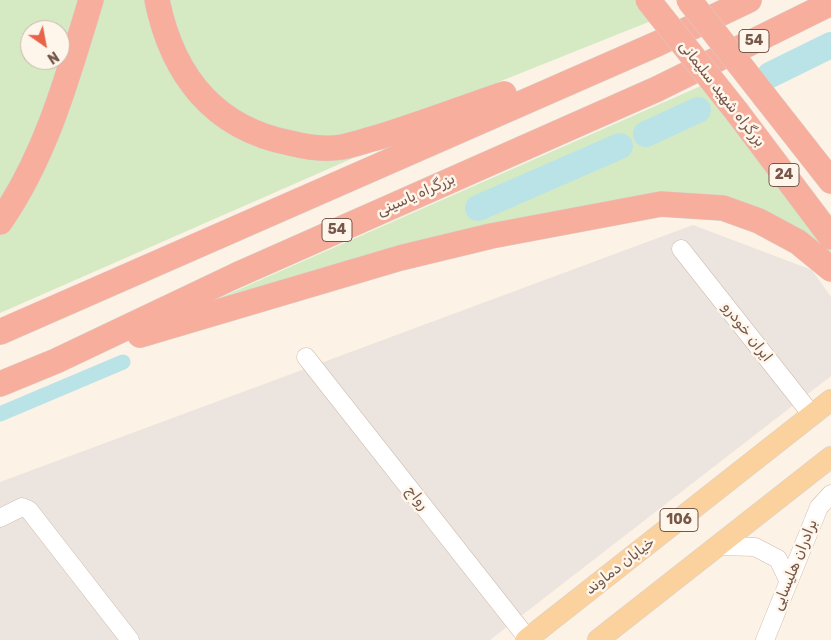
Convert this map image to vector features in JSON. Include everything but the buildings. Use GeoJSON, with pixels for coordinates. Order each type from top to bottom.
{"type":"FeatureCollection","features":[{"type":"Feature","properties":{"kind":"highway"},"geometry":{"type":"LineString","coordinates":[[0,222],[22,188],[48,130],[72,65],[91,0]]}},
{"type":"Feature","properties":{"kind":"highway"},"geometry":{"type":"LineString","coordinates":[[157,0],[166,36],[178,64],[194,87],[214,107],[253,132],[277,141],[308,147],[341,148],[404,129],[541,81],[659,43]]}},
{"type":"Feature","properties":{"kind":"highway","name":"بزرگراه شهید سلیمانی"},"geometry":{"type":"LineString","coordinates":[[648,0],[737,112],[831,237]]}},
{"type":"Feature","properties":{"kind":"highway","name":"24"},"geometry":{"type":"LineString","coordinates":[[689,0],[831,181]]}},
{"type":"Feature","properties":{"kind":"highway","name":"54"},"geometry":{"type":"LineString","coordinates":[[0,332],[659,43],[749,0]]}},
{"type":"Feature","properties":{"kind":"highway","name":"بزرگراه یاسینی"},"geometry":{"type":"LineString","coordinates":[[0,384],[56,361],[237,275],[677,80],[831,2]]}},
{"type":"Feature","properties":{"kind":"highway"},"geometry":{"type":"LineString","coordinates":[[56,361],[400,258],[501,234],[661,204],[723,208],[759,221],[798,242],[831,269]]}},
{"type":"Feature","properties":{"kind":"main road","name":"خیابان دماوند"},"geometry":{"type":"LineString","coordinates":[[527,639],[831,400]]}},
{"type":"Feature","properties":{"kind":"main road"},"geometry":{"type":"LineString","coordinates":[[598,640],[831,457]]}},
{"type":"Feature","properties":{"kind":"street","name":"ایران خودرو"},"geometry":{"type":"LineString","coordinates":[[681,249],[812,415]]}},
{"type":"Feature","properties":{"kind":"street","name":"رواج"},"geometry":{"type":"LineString","coordinates":[[306,357],[527,639]]}},
{"type":"Feature","properties":{"kind":"street","name":"برادران هلیسایی"},"geometry":{"type":"LineString","coordinates":[[764,640],[819,506],[831,494]]}},
{"type":"Feature","properties":{"kind":"street"},"geometry":{"type":"LineString","coordinates":[[0,518],[22,507],[29,510],[130,640]]}},
{"type":"Feature","properties":{"kind":"street"},"geometry":{"type":"LineString","coordinates":[[717,546],[755,547],[778,559],[788,580]]}},
{"type":"Feature","properties":{"kind":"shaded area"},"geometry":{"type":"Polygon","coordinates":[[[693,225],[812,270],[831,297],[831,376],[490,640],[0,640],[0,482],[693,225]]]}},
{"type":"Feature","properties":{"kind":"green space"},"geometry":{"type":"Polygon","coordinates":[[[0,0],[84,0],[70,44],[70,20],[20,20],[20,70],[62,70],[52,101],[0,210],[0,0]]]}},
{"type":"Feature","properties":{"kind":"green space"},"geometry":{"type":"Polygon","coordinates":[[[99,0],[148,0],[233,131],[367,152],[0,313],[0,235],[9,222],[99,0]]]}},
{"type":"Feature","properties":{"kind":"green space"},"geometry":{"type":"Polygon","coordinates":[[[165,0],[636,0],[651,21],[426,111],[361,133],[313,139],[248,122],[190,68],[165,0]]]}},
{"type":"Feature","properties":{"kind":"green space"},"geometry":{"type":"Polygon","coordinates":[[[703,85],[831,247],[831,262],[686,198],[165,322],[703,85]]]}},
{"type":"Feature","properties":{"kind":"waterway"},"geometry":{"type":"LineString","coordinates":[[770,75],[831,45]]}},
{"type":"Feature","properties":{"kind":"waterway"},"geometry":{"type":"LineString","coordinates":[[646,134],[698,110]]}},
{"type":"Feature","properties":{"kind":"waterway"},"geometry":{"type":"LineString","coordinates":[[478,208],[620,146]]}},
{"type":"Feature","properties":{"kind":"waterway"},"geometry":{"type":"LineString","coordinates":[[0,414],[123,362]]}}]}
